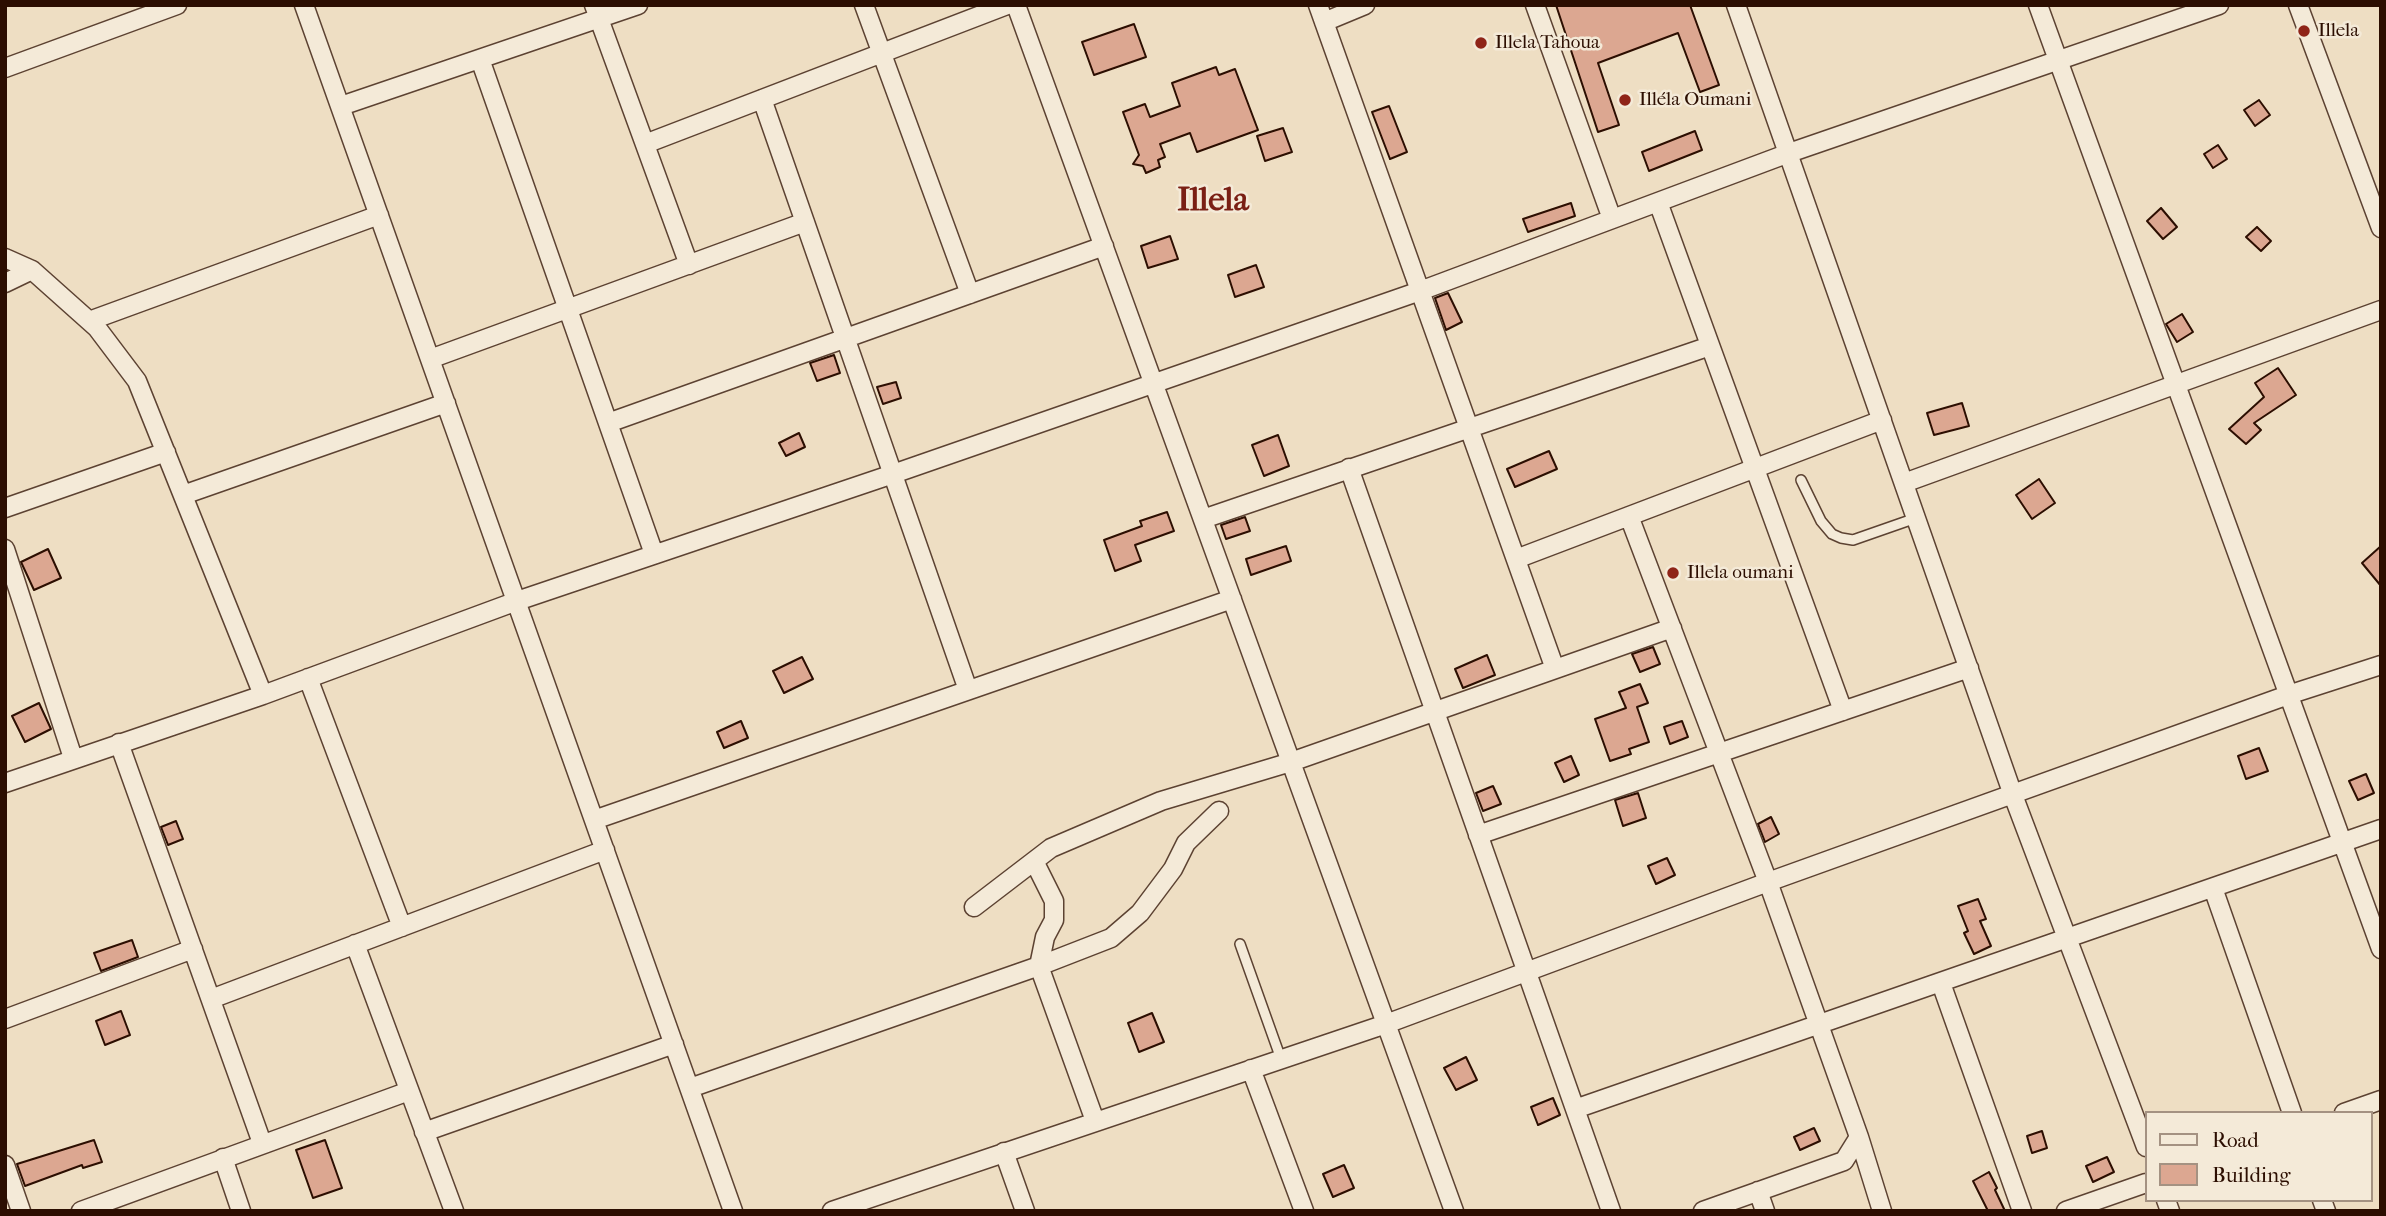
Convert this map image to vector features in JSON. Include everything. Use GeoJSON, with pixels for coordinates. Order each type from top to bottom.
{"type":"FeatureCollection","features":[{"type":"Feature","properties":{"kind":"street"},"geometry":{"type":"LineString","coordinates":[[5,68],[177,5]]}},
{"type":"Feature","properties":{"kind":"street"},"geometry":{"type":"LineString","coordinates":[[304,5],[733,1211]]}},
{"type":"Feature","properties":{"kind":"street"},"geometry":{"type":"LineString","coordinates":[[341,106],[480,59],[597,12],[638,5]]}},
{"type":"Feature","properties":{"kind":"street"},"geometry":{"type":"LineString","coordinates":[[864,5],[970,294]]}},
{"type":"Feature","properties":{"kind":"street"},"geometry":{"type":"LineString","coordinates":[[645,144],[1007,5]]}},
{"type":"Feature","properties":{"kind":"street"},"geometry":{"type":"LineString","coordinates":[[1016,5],[1454,1211]]}},
{"type":"Feature","properties":{"kind":"street"},"geometry":{"type":"LineString","coordinates":[[1365,5],[1321,13],[1555,669]]}},
{"type":"Feature","properties":{"kind":"street"},"geometry":{"type":"LineString","coordinates":[[1535,5],[1612,219]]}},
{"type":"Feature","properties":{"kind":"street"},"geometry":{"type":"LineString","coordinates":[[1736,5],[2012,795],[2144,1142]]}},
{"type":"Feature","properties":{"kind":"street"},"geometry":{"type":"LineString","coordinates":[[2038,5],[2381,949]]}},
{"type":"Feature","properties":{"kind":"street"},"geometry":{"type":"LineString","coordinates":[[5,783],[263,695],[517,601],[1420,291],[1789,153],[2219,5]]}},
{"type":"Feature","properties":{"kind":"street"},"geometry":{"type":"LineString","coordinates":[[2298,5],[2381,228]]}},
{"type":"Feature","properties":{"kind":"street"},"geometry":{"type":"LineString","coordinates":[[597,12],[689,265]]}},
{"type":"Feature","properties":{"kind":"street"},"geometry":{"type":"LineString","coordinates":[[480,59],[654,554]]}},
{"type":"Feature","properties":{"kind":"street"},"geometry":{"type":"LineString","coordinates":[[762,99],[968,690]]}},
{"type":"Feature","properties":{"kind":"street"},"geometry":{"type":"LineString","coordinates":[[1658,202],[1843,711]]}},
{"type":"Feature","properties":{"kind":"street"},"geometry":{"type":"LineString","coordinates":[[89,321],[379,215]]}},
{"type":"Feature","properties":{"kind":"street"},"geometry":{"type":"LineString","coordinates":[[430,359],[805,222]]}},
{"type":"Feature","properties":{"kind":"street"},"geometry":{"type":"LineString","coordinates":[[608,423],[1104,246]]}},
{"type":"Feature","properties":{"kind":"street"},"geometry":{"type":"LineString","coordinates":[[5,258],[32,270],[97,328],[137,381],[263,695]]}},
{"type":"Feature","properties":{"kind":"street"},"geometry":{"type":"LineString","coordinates":[[5,283],[32,270]]}},
{"type":"Feature","properties":{"kind":"street"},"geometry":{"type":"LineString","coordinates":[[1904,482],[2381,310]]}},
{"type":"Feature","properties":{"kind":"street"},"geometry":{"type":"LineString","coordinates":[[1203,519],[1710,345]]}},
{"type":"Feature","properties":{"kind":"street"},"geometry":{"type":"LineString","coordinates":[[183,495],[446,403]]}},
{"type":"Feature","properties":{"kind":"street"},"geometry":{"type":"LineString","coordinates":[[1516,559],[1882,420]]}},
{"type":"Feature","properties":{"kind":"street"},"geometry":{"type":"LineString","coordinates":[[5,508],[166,452]]}},
{"type":"Feature","properties":{"kind":"street"},"geometry":{"type":"LineString","coordinates":[[1349,468],[1611,1211]]}},
{"type":"Feature","properties":{"kind":"street"},"geometry":{"type":"LineString","coordinates":[[1629,516],[1768,882],[1859,1137],[1882,1211]]}},
{"type":"Feature","properties":{"kind":"street"},"geometry":{"type":"LineString","coordinates":[[5,548],[73,758]]}},
{"type":"Feature","properties":{"kind":"street"},"geometry":{"type":"LineString","coordinates":[[594,820],[1232,599]]}},
{"type":"Feature","properties":{"kind":"street"},"geometry":{"type":"LineString","coordinates":[[974,907],[1051,848],[1161,801],[1291,762],[1672,628]]}},
{"type":"Feature","properties":{"kind":"street"},"geometry":{"type":"LineString","coordinates":[[832,1211],[1386,1024],[1768,882],[2288,695],[2381,665]]}},
{"type":"Feature","properties":{"kind":"street"},"geometry":{"type":"LineString","coordinates":[[1478,835],[1969,668]]}},
{"type":"Feature","properties":{"kind":"street"},"geometry":{"type":"LineString","coordinates":[[308,678],[402,927]]}},
{"type":"Feature","properties":{"kind":"street"},"geometry":{"type":"LineString","coordinates":[[119,743],[262,1143]]}},
{"type":"Feature","properties":{"kind":"street"},"geometry":{"type":"LineString","coordinates":[[690,1088],[1039,966],[1111,938],[1140,913],[1173,869],[1186,843],[1219,811]]}},
{"type":"Feature","properties":{"kind":"street"},"geometry":{"type":"LineString","coordinates":[[1575,1109],[2381,829]]}},
{"type":"Feature","properties":{"kind":"street"},"geometry":{"type":"LineString","coordinates":[[211,999],[605,850]]}},
{"type":"Feature","properties":{"kind":"street"},"geometry":{"type":"LineString","coordinates":[[1034,861],[1054,901],[1054,920],[1045,937],[1039,966],[1095,1121]]}},
{"type":"Feature","properties":{"kind":"street"},"geometry":{"type":"LineString","coordinates":[[2213,888],[2291,1111]]}},
{"type":"Feature","properties":{"kind":"street"},"geometry":{"type":"LineString","coordinates":[[355,944],[454,1211]]}},
{"type":"Feature","properties":{"kind":"street"},"geometry":{"type":"LineString","coordinates":[[5,1019],[193,949]]}},
{"type":"Feature","properties":{"kind":"street"},"geometry":{"type":"LineString","coordinates":[[1941,983],[2022,1211]]}},
{"type":"Feature","properties":{"kind":"street"},"geometry":{"type":"LineString","coordinates":[[424,1132],[674,1044]]}},
{"type":"Feature","properties":{"kind":"street"},"geometry":{"type":"LineString","coordinates":[[1251,1069],[1304,1211]]}},
{"type":"Feature","properties":{"kind":"street"},"geometry":{"type":"LineString","coordinates":[[81,1211],[409,1091]]}},
{"type":"Feature","properties":{"kind":"street"},"geometry":{"type":"LineString","coordinates":[[2350,1111],[2381,1100]]}},
{"type":"Feature","properties":{"kind":"street"},"geometry":{"type":"LineString","coordinates":[[1703,1211],[1844,1161],[1859,1137]]}},
{"type":"Feature","properties":{"kind":"street"},"geometry":{"type":"LineString","coordinates":[[1004,1152],[1025,1211]]}},
{"type":"Feature","properties":{"kind":"street"},"geometry":{"type":"LineString","coordinates":[[223,1158],[241,1211]]}},
{"type":"Feature","properties":{"kind":"street"},"geometry":{"type":"LineString","coordinates":[[5,1165],[21,1211]]}},
{"type":"Feature","properties":{"kind":"street"},"geometry":{"type":"LineString","coordinates":[[2066,1211],[2144,1183]]}},
{"type":"Feature","properties":{"kind":"street"},"geometry":{"type":"LineString","coordinates":[[1758,1191],[1765,1211]]}},
{"type":"Feature","properties":{"kind":"lane"},"geometry":{"type":"LineString","coordinates":[[1801,480],[1821,521],[1832,534],[1841,538],[1853,540],[1916,518]]}},
{"type":"Feature","properties":{"kind":"lane"},"geometry":{"type":"LineString","coordinates":[[1240,944],[1281,1059]]}},
{"type":"Feature","properties":{"kind":"building"},"geometry":{"type":"Polygon","coordinates":[[[1556,5],[1690,5],[1719,85],[1700,92],[1678,33],[1598,63],[1619,125],[1598,132],[1556,5]]]}},
{"type":"Feature","properties":{"kind":"building"},"geometry":{"type":"Polygon","coordinates":[[[1134,24],[1146,57],[1094,75],[1082,42],[1134,24]]]}},
{"type":"Feature","properties":{"kind":"building"},"geometry":{"type":"Polygon","coordinates":[[[1216,67],[1219,75],[1235,69],[1258,130],[1197,152],[1190,133],[1160,144],[1165,157],[1158,160],[1160,167],[1146,173],[1143,166],[1133,164],[1139,155],[1123,112],[1145,104],[1150,117],[1180,106],[1172,83],[1216,67]]]}},
{"type":"Feature","properties":{"kind":"building"},"geometry":{"type":"Polygon","coordinates":[[[2259,100],[2270,115],[2255,126],[2244,110],[2259,100]]]}},
{"type":"Feature","properties":{"kind":"building"},"geometry":{"type":"Polygon","coordinates":[[[1389,106],[1407,152],[1390,159],[1372,112],[1389,106]]]}},
{"type":"Feature","properties":{"kind":"building"},"geometry":{"type":"Polygon","coordinates":[[[1283,128],[1292,152],[1265,161],[1257,136],[1283,128]]]}},
{"type":"Feature","properties":{"kind":"building"},"geometry":{"type":"Polygon","coordinates":[[[1695,131],[1702,150],[1649,171],[1642,152],[1695,131]]]}},
{"type":"Feature","properties":{"kind":"building"},"geometry":{"type":"Polygon","coordinates":[[[2218,145],[2227,159],[2213,168],[2204,154],[2218,145]]]}},
{"type":"Feature","properties":{"kind":"building"},"geometry":{"type":"Polygon","coordinates":[[[1571,203],[1575,216],[1528,232],[1523,219],[1571,203]]]}},
{"type":"Feature","properties":{"kind":"building"},"geometry":{"type":"Polygon","coordinates":[[[2161,208],[2177,227],[2163,239],[2147,221],[2161,208]]]}},
{"type":"Feature","properties":{"kind":"building"},"geometry":{"type":"Polygon","coordinates":[[[2257,227],[2271,241],[2261,251],[2246,237],[2257,227]]]}},
{"type":"Feature","properties":{"kind":"building"},"geometry":{"type":"Polygon","coordinates":[[[1170,236],[1178,259],[1148,268],[1141,246],[1170,236]]]}},
{"type":"Feature","properties":{"kind":"building"},"geometry":{"type":"Polygon","coordinates":[[[1256,265],[1264,287],[1235,297],[1228,275],[1256,265]]]}},
{"type":"Feature","properties":{"kind":"building"},"geometry":{"type":"Polygon","coordinates":[[[1448,293],[1462,322],[1446,330],[1435,298],[1448,293]]]}},
{"type":"Feature","properties":{"kind":"building"},"geometry":{"type":"Polygon","coordinates":[[[2182,314],[2193,332],[2177,342],[2166,324],[2182,314]]]}},
{"type":"Feature","properties":{"kind":"building"},"geometry":{"type":"Polygon","coordinates":[[[834,355],[840,373],[817,381],[810,363],[834,355]]]}},
{"type":"Feature","properties":{"kind":"building"},"geometry":{"type":"Polygon","coordinates":[[[2278,368],[2296,395],[2254,423],[2261,430],[2246,444],[2229,429],[2264,397],[2255,383],[2278,368]]]}},
{"type":"Feature","properties":{"kind":"building"},"geometry":{"type":"Polygon","coordinates":[[[896,382],[901,398],[883,404],[877,387],[896,382]]]}},
{"type":"Feature","properties":{"kind":"building"},"geometry":{"type":"Polygon","coordinates":[[[1962,403],[1969,426],[1934,435],[1927,413],[1962,403]]]}},
{"type":"Feature","properties":{"kind":"building"},"geometry":{"type":"Polygon","coordinates":[[[799,433],[805,447],[786,456],[779,443],[799,433]]]}},
{"type":"Feature","properties":{"kind":"building"},"geometry":{"type":"Polygon","coordinates":[[[1278,435],[1289,466],[1264,476],[1252,445],[1278,435]]]}},
{"type":"Feature","properties":{"kind":"building"},"geometry":{"type":"Polygon","coordinates":[[[1549,451],[1557,469],[1515,487],[1507,469],[1549,451]]]}},
{"type":"Feature","properties":{"kind":"building"},"geometry":{"type":"Polygon","coordinates":[[[2039,479],[2055,503],[2032,519],[2016,495],[2039,479]]]}},
{"type":"Feature","properties":{"kind":"building"},"geometry":{"type":"Polygon","coordinates":[[[1167,512],[1174,531],[1135,545],[1141,561],[1115,571],[1104,540],[1142,526],[1140,521],[1167,512]]]}},
{"type":"Feature","properties":{"kind":"building"},"geometry":{"type":"Polygon","coordinates":[[[1245,517],[1250,531],[1226,539],[1221,525],[1245,517]]]}},
{"type":"Feature","properties":{"kind":"building"},"geometry":{"type":"Polygon","coordinates":[[[1286,546],[1291,561],[1251,575],[1246,559],[1286,546]]]}},
{"type":"Feature","properties":{"kind":"building"},"geometry":{"type":"Polygon","coordinates":[[[2381,546],[2381,586],[2362,563],[2381,546]]]}},
{"type":"Feature","properties":{"kind":"building"},"geometry":{"type":"Polygon","coordinates":[[[48,549],[61,578],[34,590],[21,562],[48,549]]]}},
{"type":"Feature","properties":{"kind":"building"},"geometry":{"type":"Polygon","coordinates":[[[1653,647],[1660,664],[1640,672],[1632,654],[1653,647]]]}},
{"type":"Feature","properties":{"kind":"building"},"geometry":{"type":"Polygon","coordinates":[[[1487,655],[1495,675],[1463,688],[1455,669],[1487,655]]]}},
{"type":"Feature","properties":{"kind":"building"},"geometry":{"type":"Polygon","coordinates":[[[802,657],[813,679],[784,693],[773,671],[802,657]]]}},
{"type":"Feature","properties":{"kind":"building"},"geometry":{"type":"Polygon","coordinates":[[[1640,684],[1648,703],[1637,707],[1649,742],[1629,749],[1631,754],[1610,761],[1595,719],[1626,708],[1619,692],[1640,684]]]}},
{"type":"Feature","properties":{"kind":"building"},"geometry":{"type":"Polygon","coordinates":[[[39,703],[51,729],[25,742],[12,716],[39,703]]]}},
{"type":"Feature","properties":{"kind":"building"},"geometry":{"type":"Polygon","coordinates":[[[741,721],[748,738],[724,748],[717,732],[741,721]]]}},
{"type":"Feature","properties":{"kind":"building"},"geometry":{"type":"Polygon","coordinates":[[[1682,721],[1688,737],[1670,744],[1664,727],[1682,721]]]}},
{"type":"Feature","properties":{"kind":"building"},"geometry":{"type":"Polygon","coordinates":[[[2259,748],[2268,771],[2246,779],[2238,756],[2259,748]]]}},
{"type":"Feature","properties":{"kind":"building"},"geometry":{"type":"Polygon","coordinates":[[[1571,756],[1579,775],[1564,782],[1555,763],[1571,756]]]}},
{"type":"Feature","properties":{"kind":"building"},"geometry":{"type":"Polygon","coordinates":[[[2366,774],[2374,793],[2358,800],[2349,781],[2366,774]]]}},
{"type":"Feature","properties":{"kind":"building"},"geometry":{"type":"Polygon","coordinates":[[[1493,786],[1501,804],[1483,811],[1476,793],[1493,786]]]}},
{"type":"Feature","properties":{"kind":"building"},"geometry":{"type":"Polygon","coordinates":[[[1638,793],[1646,818],[1623,826],[1615,800],[1638,793]]]}},
{"type":"Feature","properties":{"kind":"building"},"geometry":{"type":"Polygon","coordinates":[[[1771,817],[1779,834],[1765,842],[1758,824],[1771,817]]]}},
{"type":"Feature","properties":{"kind":"building"},"geometry":{"type":"Polygon","coordinates":[[[176,821],[183,839],[168,845],[161,827],[176,821]]]}},
{"type":"Feature","properties":{"kind":"building"},"geometry":{"type":"Polygon","coordinates":[[[1667,858],[1675,875],[1656,884],[1648,866],[1667,858]]]}},
{"type":"Feature","properties":{"kind":"building"},"geometry":{"type":"Polygon","coordinates":[[[1978,899],[1986,919],[1980,921],[1991,946],[1974,954],[1964,933],[1968,931],[1958,906],[1978,899]]]}},
{"type":"Feature","properties":{"kind":"building"},"geometry":{"type":"Polygon","coordinates":[[[132,940],[138,957],[101,971],[94,953],[132,940]]]}},
{"type":"Feature","properties":{"kind":"building"},"geometry":{"type":"Polygon","coordinates":[[[121,1011],[130,1035],[105,1045],[96,1021],[121,1011]]]}},
{"type":"Feature","properties":{"kind":"building"},"geometry":{"type":"Polygon","coordinates":[[[1152,1013],[1164,1042],[1139,1052],[1128,1023],[1152,1013]]]}},
{"type":"Feature","properties":{"kind":"building"},"geometry":{"type":"Polygon","coordinates":[[[1466,1057],[1477,1080],[1456,1090],[1444,1068],[1466,1057]]]}},
{"type":"Feature","properties":{"kind":"building"},"geometry":{"type":"Polygon","coordinates":[[[1553,1098],[1560,1115],[1538,1125],[1531,1107],[1553,1098]]]}},
{"type":"Feature","properties":{"kind":"building"},"geometry":{"type":"Polygon","coordinates":[[[1814,1128],[1820,1141],[1800,1150],[1794,1137],[1814,1128]]]}},
{"type":"Feature","properties":{"kind":"building"},"geometry":{"type":"Polygon","coordinates":[[[2042,1131],[2047,1148],[2032,1153],[2027,1136],[2042,1131]]]}},
{"type":"Feature","properties":{"kind":"building"},"geometry":{"type":"Polygon","coordinates":[[[94,1140],[102,1162],[83,1168],[82,1165],[25,1186],[17,1164],[94,1140]]]}},
{"type":"Feature","properties":{"kind":"building"},"geometry":{"type":"Polygon","coordinates":[[[325,1140],[342,1188],[313,1198],[296,1150],[325,1140]]]}},
{"type":"Feature","properties":{"kind":"building"},"geometry":{"type":"Polygon","coordinates":[[[2107,1157],[2114,1172],[2093,1182],[2086,1166],[2107,1157]]]}},
{"type":"Feature","properties":{"kind":"building"},"geometry":{"type":"Polygon","coordinates":[[[1344,1165],[1354,1188],[1333,1197],[1323,1174],[1344,1165]]]}},
{"type":"Feature","properties":{"kind":"building"},"geometry":{"type":"Polygon","coordinates":[[[1989,1172],[2005,1211],[1988,1211],[1973,1181],[1989,1172]]]}},
{"type":"Feature","properties":{"kind":"place","name":"Illela"},"geometry":{"type":"Point","coordinates":[2304,31]}},
{"type":"Feature","properties":{"kind":"place","name":"Illela Tahoua"},"geometry":{"type":"Point","coordinates":[1481,43]}},
{"type":"Feature","properties":{"kind":"place","name":"Illéla Oumani"},"geometry":{"type":"Point","coordinates":[1625,100]}},
{"type":"Feature","properties":{"kind":"place","name":"Illela oumani"},"geometry":{"type":"Point","coordinates":[1673,573]}},
{"type":"Feature","properties":{"kind":"district","name":"Illela"},"geometry":{"type":"Point","coordinates":[1213,202]}}]}
